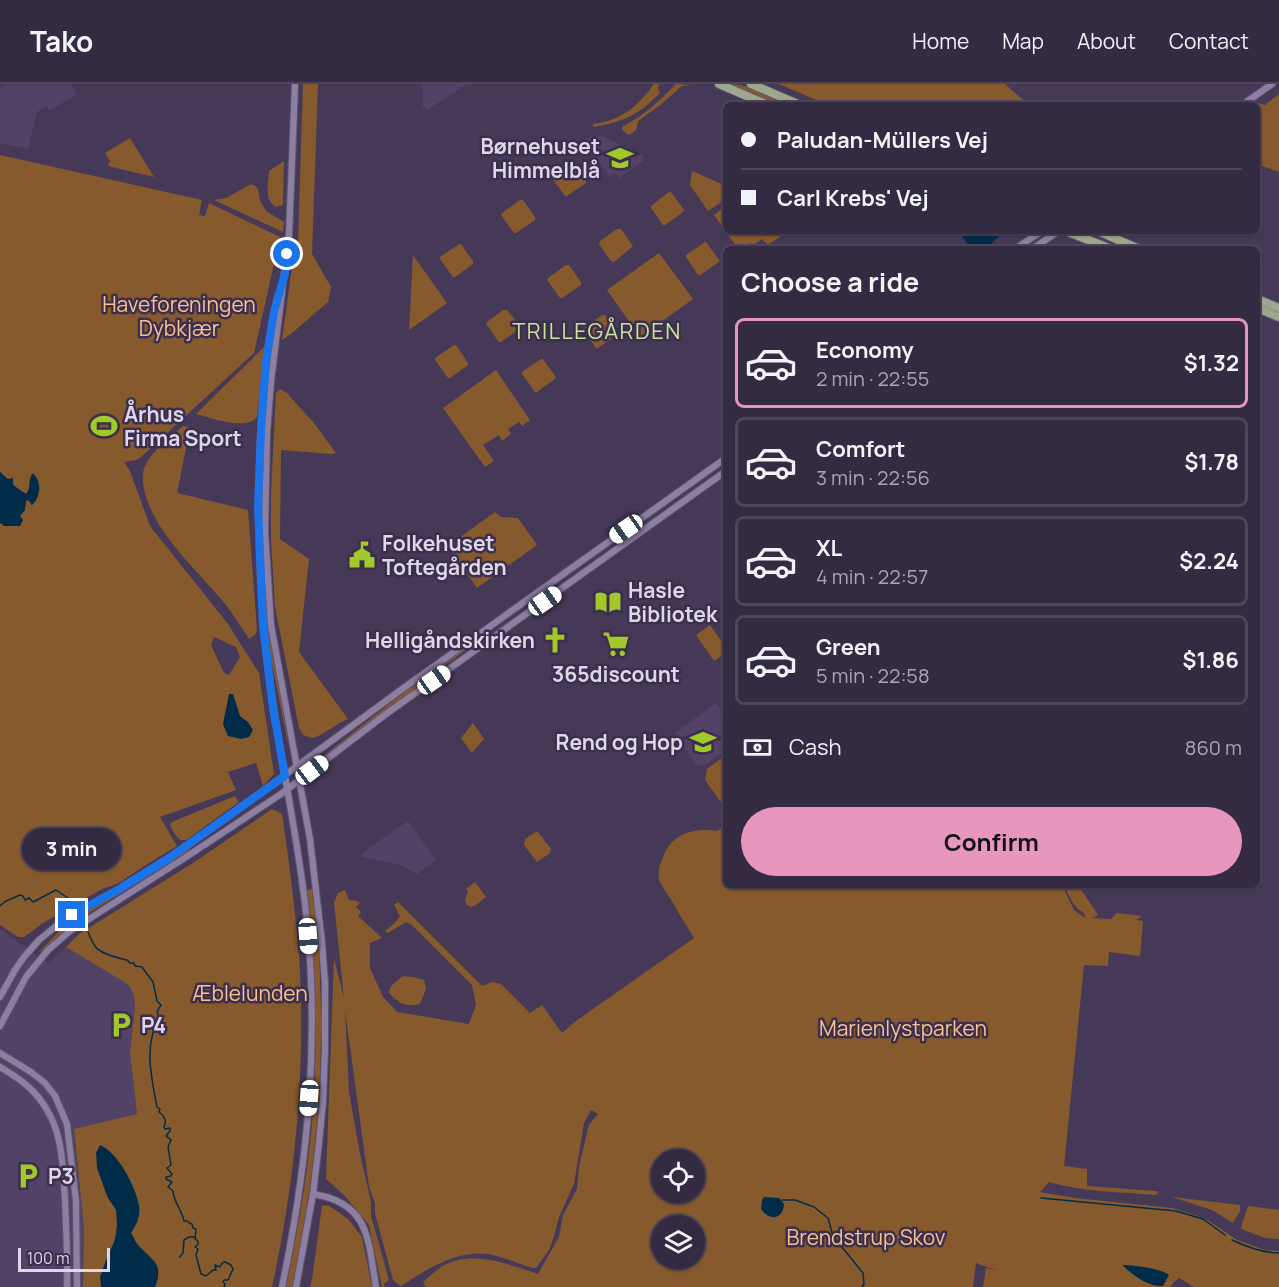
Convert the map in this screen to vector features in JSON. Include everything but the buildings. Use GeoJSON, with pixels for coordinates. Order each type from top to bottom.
{"type":"FeatureCollection","features":[{"type":"Feature","properties":{"kind":"main road"},"geometry":{"type":"LineString","coordinates":[[719,84],[761,102]]}},
{"type":"Feature","properties":{"kind":"main road"},"geometry":{"type":"LineString","coordinates":[[751,84],[793,102]]}},
{"type":"Feature","properties":{"kind":"main road"},"geometry":{"type":"LineString","coordinates":[[1074,234],[1104,246]]}},
{"type":"Feature","properties":{"kind":"main road"},"geometry":{"type":"LineString","coordinates":[[1105,234],[1132,246]]}},
{"type":"Feature","properties":{"kind":"main road"},"geometry":{"type":"LineString","coordinates":[[1260,300],[1279,308]]}},
{"type":"Feature","properties":{"kind":"main road"},"geometry":{"type":"LineString","coordinates":[[1260,309],[1279,317]]}},
{"type":"Feature","properties":{"kind":"street"},"geometry":{"type":"LineString","coordinates":[[295,84],[290,215],[267,433],[265,531],[271,625],[316,881],[324,983],[323,1101],[313,1194],[296,1287]]}},
{"type":"Feature","properties":{"kind":"street"},"geometry":{"type":"LineString","coordinates":[[1246,102],[1272,84]]}},
{"type":"Feature","properties":{"kind":"street"},"geometry":{"type":"LineString","coordinates":[[1020,246],[1038,234]]}},
{"type":"Feature","properties":{"kind":"street"},"geometry":{"type":"LineString","coordinates":[[1036,246],[1054,234]]}},
{"type":"Feature","properties":{"kind":"street"},"geometry":{"type":"LineString","coordinates":[[282,1287],[299,1199],[306,1142],[312,1048],[307,915],[273,708],[263,626],[258,506],[266,361],[274,312],[285,273]]}},
{"type":"Feature","properties":{"kind":"street"},"geometry":{"type":"LineString","coordinates":[[0,997],[24,957],[39,940],[61,922],[169,858],[723,460]]}},
{"type":"Feature","properties":{"kind":"street"},"geometry":{"type":"LineString","coordinates":[[0,1026],[26,977],[48,950],[70,931],[287,789],[395,708],[723,473]]}},
{"type":"Feature","properties":{"kind":"street"},"geometry":{"type":"LineString","coordinates":[[0,1053],[32,1072],[45,1083],[55,1096],[67,1124],[76,1201],[76,1287]]}},
{"type":"Feature","properties":{"kind":"street"},"geometry":{"type":"LineString","coordinates":[[0,1067],[28,1086],[39,1097],[53,1122],[58,1138],[63,1175],[69,1287]]}},
{"type":"Feature","properties":{"kind":"street"},"geometry":{"type":"LineString","coordinates":[[313,1194],[345,1204],[357,1216],[366,1233],[376,1287]]}},
{"type":"Feature","properties":{"kind":"shaded area"},"geometry":{"type":"Polygon","coordinates":[[[7,84],[70,84],[77,94],[49,111],[47,106],[37,112],[28,149],[0,143],[0,88],[7,84]]]}},
{"type":"Feature","properties":{"kind":"shaded area"},"geometry":{"type":"Polygon","coordinates":[[[423,84],[467,84],[427,110],[423,107],[423,84]]]}},
{"type":"Feature","properties":{"kind":"shaded area","name":"Børnehuset Himmelblå"},"geometry":{"type":"Polygon","coordinates":[[[599,135],[643,155],[643,161],[619,178],[615,173],[610,177],[582,139],[599,135]]]}},
{"type":"Feature","properties":{"kind":"shaded area","name":"Rend og Hop"},"geometry":{"type":"Polygon","coordinates":[[[716,703],[722,712],[719,714],[723,719],[723,752],[704,766],[696,765],[675,733],[716,703]]]}},
{"type":"Feature","properties":{"kind":"shaded area"},"geometry":{"type":"Polygon","coordinates":[[[408,821],[436,860],[417,874],[401,865],[362,857],[363,852],[408,821]]]}},
{"type":"Feature","properties":{"kind":"shaded area"},"geometry":{"type":"Polygon","coordinates":[[[0,929],[49,964],[66,947],[129,985],[134,996],[135,1008],[130,1053],[137,1114],[74,1130],[84,1228],[83,1287],[0,1287],[0,929]]]}},
{"type":"Feature","properties":{"kind":"green space"},"geometry":{"type":"Polygon","coordinates":[[[303,84],[318,84],[312,254],[331,287],[328,302],[282,340],[295,245],[298,245],[303,84]]]}},
{"type":"Feature","properties":{"kind":"green space"},"geometry":{"type":"Polygon","coordinates":[[[654,84],[659,84],[660,93],[645,107],[622,120],[593,127],[593,124],[612,120],[628,111],[654,84]]]}},
{"type":"Feature","properties":{"kind":"green space"},"geometry":{"type":"Polygon","coordinates":[[[676,84],[691,85],[682,86],[638,121],[636,130],[630,135],[622,129],[651,107],[676,84]]]}},
{"type":"Feature","properties":{"kind":"green space"},"geometry":{"type":"Polygon","coordinates":[[[728,84],[752,89],[783,102],[770,102],[728,84]]]}},
{"type":"Feature","properties":{"kind":"green space"},"geometry":{"type":"Polygon","coordinates":[[[779,84],[1005,84],[1026,102],[821,102],[779,84]]]}},
{"type":"Feature","properties":{"kind":"green space"},"geometry":{"type":"Polygon","coordinates":[[[1279,94],[1279,172],[1260,165],[1260,103],[1265,105],[1279,94]]]}},
{"type":"Feature","properties":{"kind":"green space"},"geometry":{"type":"Polygon","coordinates":[[[130,138],[154,177],[108,166],[110,161],[105,153],[130,138]]]}},
{"type":"Feature","properties":{"kind":"green space","name":"Haveforeningen Dybkjær"},"geometry":{"type":"Polygon","coordinates":[[[0,155],[202,200],[199,215],[208,217],[205,216],[209,203],[280,237],[254,353],[141,457],[124,462],[130,471],[150,526],[228,624],[259,673],[274,774],[263,786],[256,763],[228,772],[236,790],[160,817],[177,846],[117,884],[102,889],[43,923],[24,937],[18,937],[0,925],[0,523],[18,517],[26,501],[28,500],[32,505],[38,495],[30,478],[27,494],[17,489],[0,472],[0,155]],[[214,637],[211,645],[224,673],[229,675],[240,657],[236,647],[214,637]]]}},
{"type":"Feature","properties":{"kind":"green space"},"geometry":{"type":"Polygon","coordinates":[[[284,161],[283,205],[276,207],[269,200],[268,195],[269,171],[284,161]]]}},
{"type":"Feature","properties":{"kind":"green space"},"geometry":{"type":"Polygon","coordinates":[[[574,163],[586,183],[565,196],[552,178],[574,163]]]}},
{"type":"Feature","properties":{"kind":"green space"},"geometry":{"type":"Polygon","coordinates":[[[692,171],[723,185],[723,201],[708,211],[690,185],[692,171]]]}},
{"type":"Feature","properties":{"kind":"green space"},"geometry":{"type":"Polygon","coordinates":[[[251,184],[258,188],[260,201],[266,211],[284,222],[283,232],[214,200],[226,198],[251,184]]]}},
{"type":"Feature","properties":{"kind":"green space"},"geometry":{"type":"Polygon","coordinates":[[[669,192],[684,210],[663,225],[651,206],[669,192]]]}},
{"type":"Feature","properties":{"kind":"green space"},"geometry":{"type":"Polygon","coordinates":[[[523,200],[535,220],[514,233],[501,215],[523,200]]]}},
{"type":"Feature","properties":{"kind":"green space"},"geometry":{"type":"Polygon","coordinates":[[[723,208],[723,228],[714,215],[723,208]]]}},
{"type":"Feature","properties":{"kind":"green space"},"geometry":{"type":"Polygon","coordinates":[[[617,229],[621,229],[633,246],[614,262],[599,244],[617,229]]]}},
{"type":"Feature","properties":{"kind":"green space"},"geometry":{"type":"Polygon","coordinates":[[[727,234],[784,234],[768,245],[762,239],[754,245],[751,243],[746,246],[736,246],[727,234]]]}},
{"type":"Feature","properties":{"kind":"green space"},"geometry":{"type":"Polygon","coordinates":[[[705,242],[719,262],[698,275],[686,255],[705,242]]]}},
{"type":"Feature","properties":{"kind":"green space"},"geometry":{"type":"Polygon","coordinates":[[[459,244],[473,264],[453,277],[440,257],[459,244]]]}},
{"type":"Feature","properties":{"kind":"green space"},"geometry":{"type":"Polygon","coordinates":[[[659,253],[693,299],[640,337],[607,290],[659,253]]]}},
{"type":"Feature","properties":{"kind":"green space"},"geometry":{"type":"Polygon","coordinates":[[[413,255],[447,303],[409,330],[413,255]]]}},
{"type":"Feature","properties":{"kind":"green space"},"geometry":{"type":"Polygon","coordinates":[[[569,265],[581,285],[560,298],[547,280],[569,265]]]}},
{"type":"Feature","properties":{"kind":"green space"},"geometry":{"type":"Polygon","coordinates":[[[503,310],[507,310],[520,326],[499,342],[486,324],[503,310]]]}},
{"type":"Feature","properties":{"kind":"green space"},"geometry":{"type":"Polygon","coordinates":[[[605,315],[617,333],[596,348],[583,330],[605,315]]]}},
{"type":"Feature","properties":{"kind":"green space"},"geometry":{"type":"Polygon","coordinates":[[[454,345],[468,365],[448,378],[435,358],[454,345]]]}},
{"type":"Feature","properties":{"kind":"green space"},"geometry":{"type":"Polygon","coordinates":[[[264,347],[257,417],[252,421],[237,423],[196,414],[264,347]]]}},
{"type":"Feature","properties":{"kind":"green space"},"geometry":{"type":"Polygon","coordinates":[[[541,359],[556,377],[535,392],[522,372],[541,359]]]}},
{"type":"Feature","properties":{"kind":"green space"},"geometry":{"type":"Polygon","coordinates":[[[496,370],[530,420],[522,426],[519,422],[508,429],[511,434],[502,441],[499,435],[483,445],[494,461],[485,467],[443,408],[496,370]]]}},
{"type":"Feature","properties":{"kind":"green space"},"geometry":{"type":"Polygon","coordinates":[[[280,389],[287,393],[310,418],[336,453],[281,450],[280,539],[309,559],[299,652],[348,719],[313,738],[303,735],[299,728],[275,607],[271,492],[276,393],[280,389]]]}},
{"type":"Feature","properties":{"kind":"green space"},"geometry":{"type":"Polygon","coordinates":[[[183,426],[190,428],[192,433],[189,434],[177,493],[248,510],[257,630],[255,635],[249,639],[226,605],[169,539],[151,509],[145,493],[143,473],[148,460],[183,426]]]}},
{"type":"Feature","properties":{"kind":"green space"},"geometry":{"type":"Polygon","coordinates":[[[262,495],[270,634],[290,754],[270,654],[262,553],[262,495]]]}},
{"type":"Feature","properties":{"kind":"green space"},"geometry":{"type":"Polygon","coordinates":[[[495,512],[501,517],[518,518],[537,545],[477,588],[448,546],[495,512]]]}},
{"type":"Feature","properties":{"kind":"green space"},"geometry":{"type":"Polygon","coordinates":[[[710,625],[723,644],[723,655],[714,661],[696,635],[710,625]]]}},
{"type":"Feature","properties":{"kind":"green space"},"geometry":{"type":"Polygon","coordinates":[[[469,646],[429,679],[312,765],[406,691],[469,646]]]}},
{"type":"Feature","properties":{"kind":"green space"},"geometry":{"type":"Polygon","coordinates":[[[473,723],[484,739],[472,753],[461,738],[473,723]]]}},
{"type":"Feature","properties":{"kind":"green space"},"geometry":{"type":"Polygon","coordinates":[[[723,757],[723,805],[705,780],[707,769],[723,757]]]}},
{"type":"Feature","properties":{"kind":"green space"},"geometry":{"type":"Polygon","coordinates":[[[273,787],[186,853],[89,913],[39,952],[69,921],[273,787]]]}},
{"type":"Feature","properties":{"kind":"green space"},"geometry":{"type":"Polygon","coordinates":[[[235,796],[239,802],[186,840],[181,840],[173,832],[170,825],[172,822],[235,796]]]}},
{"type":"Feature","properties":{"kind":"green space","name":"Æblelunden"},"geometry":{"type":"Polygon","coordinates":[[[272,809],[282,814],[296,920],[301,1038],[293,1163],[272,1287],[155,1287],[158,1267],[138,1246],[131,1233],[138,1221],[107,1196],[117,1212],[117,1232],[101,1277],[101,1287],[83,1287],[84,1228],[74,1129],[137,1114],[130,1053],[135,1007],[134,996],[129,985],[66,947],[79,934],[193,863],[272,809]]]}},
{"type":"Feature","properties":{"kind":"green space"},"geometry":{"type":"Polygon","coordinates":[[[723,827],[723,888],[1063,888],[1074,910],[1085,918],[1084,913],[1077,908],[1066,888],[1080,888],[1098,915],[1092,918],[1111,919],[1117,913],[1142,916],[1136,920],[1143,921],[1140,956],[1109,952],[1108,966],[1084,965],[1064,1166],[1087,1169],[1087,1186],[1158,1192],[1155,1195],[1102,1191],[1049,1182],[1040,1192],[1172,1208],[1198,1216],[1237,1240],[1265,1250],[1279,1251],[1279,1287],[1194,1287],[1179,1278],[1171,1287],[983,1287],[986,1268],[996,1270],[976,1263],[973,1287],[426,1287],[423,1282],[439,1269],[465,1259],[490,1260],[538,1274],[559,1237],[563,1215],[577,1189],[579,1166],[589,1125],[598,1114],[591,1110],[584,1123],[574,1184],[559,1217],[549,1250],[536,1268],[491,1255],[464,1255],[441,1262],[401,1286],[393,1280],[369,1186],[345,1010],[349,1092],[371,1202],[371,1216],[389,1280],[384,1284],[385,1287],[382,1287],[369,1225],[345,1196],[326,1179],[334,959],[344,998],[334,902],[338,893],[345,890],[349,900],[360,903],[356,907],[361,912],[358,916],[382,938],[370,943],[370,968],[383,997],[397,1012],[469,1024],[476,1005],[472,985],[412,925],[406,922],[388,933],[385,931],[400,916],[394,905],[398,902],[482,986],[492,982],[501,984],[530,1013],[542,1005],[562,1033],[694,938],[660,882],[659,868],[666,851],[677,838],[699,830],[717,831],[723,827]]]}},
{"type":"Feature","properties":{"kind":"green space"},"geometry":{"type":"Polygon","coordinates":[[[536,832],[551,849],[550,853],[537,862],[524,845],[525,839],[536,832]]]}},
{"type":"Feature","properties":{"kind":"green space"},"geometry":{"type":"Polygon","coordinates":[[[475,882],[486,897],[471,907],[465,900],[468,891],[466,889],[475,882]]]}},
{"type":"Feature","properties":{"kind":"green space"},"geometry":{"type":"Polygon","coordinates":[[[313,889],[321,990],[316,1138],[302,1237],[292,1287],[286,1287],[309,1155],[313,1110],[315,1000],[307,890],[313,889]]]}},
{"type":"Feature","properties":{"kind":"green space"},"geometry":{"type":"Polygon","coordinates":[[[403,976],[424,980],[426,989],[420,1004],[403,1004],[389,993],[391,986],[403,976]]]}},
{"type":"Feature","properties":{"kind":"green space"},"geometry":{"type":"Polygon","coordinates":[[[1172,1197],[1240,1205],[1240,1211],[1233,1223],[1212,1210],[1172,1197]]]}},
{"type":"Feature","properties":{"kind":"green space"},"geometry":{"type":"Polygon","coordinates":[[[328,1205],[348,1219],[362,1237],[372,1287],[310,1287],[322,1206],[328,1205]]]}},
{"type":"Feature","properties":{"kind":"green space"},"geometry":{"type":"Polygon","coordinates":[[[1248,1206],[1279,1210],[1279,1239],[1265,1238],[1241,1229],[1248,1206]]]}},
{"type":"Feature","properties":{"kind":"water"},"geometry":{"type":"Polygon","coordinates":[[[960,234],[1001,234],[989,246],[969,246],[960,234]]]}},
{"type":"Feature","properties":{"kind":"water"},"geometry":{"type":"Polygon","coordinates":[[[0,472],[8,479],[13,478],[13,485],[26,494],[33,473],[38,481],[37,497],[32,505],[28,500],[26,501],[25,510],[20,516],[23,520],[20,526],[4,526],[0,523],[0,472]]]}},
{"type":"Feature","properties":{"kind":"water"},"geometry":{"type":"Polygon","coordinates":[[[229,694],[233,694],[240,716],[253,730],[249,737],[241,739],[228,736],[223,724],[229,694]]]}},
{"type":"Feature","properties":{"kind":"water"},"geometry":{"type":"Polygon","coordinates":[[[100,1145],[113,1155],[125,1171],[134,1189],[139,1213],[131,1233],[158,1268],[155,1287],[101,1287],[100,1277],[115,1241],[117,1224],[116,1210],[107,1196],[97,1168],[96,1153],[100,1145]]]}},
{"type":"Feature","properties":{"kind":"water"},"geometry":{"type":"Polygon","coordinates":[[[764,1197],[779,1198],[784,1204],[778,1216],[768,1216],[761,1209],[764,1197]]]}},
{"type":"Feature","properties":{"kind":"water"},"geometry":{"type":"Polygon","coordinates":[[[1124,1265],[1154,1269],[1169,1275],[1163,1286],[1152,1285],[1136,1277],[1124,1265]]]}},
{"type":"Feature","properties":{"kind":"waterway"},"geometry":{"type":"LineString","coordinates":[[0,906],[20,895],[25,900],[29,898],[33,902],[56,890],[70,902]]}},
{"type":"Feature","properties":{"kind":"waterway"},"geometry":{"type":"LineString","coordinates":[[88,932],[97,949],[142,967],[153,982],[157,1001],[161,1005],[157,1011],[159,1020],[151,1040],[150,1063],[157,1107],[165,1119],[165,1129],[170,1128],[166,1136],[171,1140],[168,1147],[171,1165],[167,1168],[172,1174],[166,1179],[172,1182],[168,1187],[173,1191],[184,1221],[188,1221],[196,1229],[195,1239],[198,1244],[195,1247],[198,1249],[196,1255],[201,1274],[206,1276],[216,1270],[215,1265],[220,1267],[225,1262],[231,1265],[233,1269],[228,1280],[224,1280],[224,1287]]}},
{"type":"Feature","properties":{"kind":"waterway"},"geometry":{"type":"LineString","coordinates":[[1041,1198],[1176,1211],[1203,1219],[1225,1235]]}},
{"type":"Feature","properties":{"kind":"waterway"},"geometry":{"type":"LineString","coordinates":[[782,1200],[795,1200],[814,1207],[828,1218],[833,1236],[863,1273],[862,1287]]}},
{"type":"Feature","properties":{"kind":"waterway"},"geometry":{"type":"LineString","coordinates":[[180,1257],[183,1253],[184,1240],[194,1237]]}},
{"type":"Feature","properties":{"kind":"waterway"},"geometry":{"type":"LineString","coordinates":[[1232,1240],[1255,1249],[1279,1253]]}},
{"type":"Feature","properties":{"kind":"place","name":"Børnehuset Himmelblå"},"geometry":{"type":"Point","coordinates":[620,158]}},
{"type":"Feature","properties":{"kind":"place","name":"Århus Firma Sport"},"geometry":{"type":"Point","coordinates":[104,426]}},
{"type":"Feature","properties":{"kind":"place","name":"Folkehuset Toftegården"},"geometry":{"type":"Point","coordinates":[362,555]}},
{"type":"Feature","properties":{"kind":"place","name":"Hasle Bibliotek"},"geometry":{"type":"Point","coordinates":[608,602]}},
{"type":"Feature","properties":{"kind":"place","name":"Helligåndskirken"},"geometry":{"type":"Point","coordinates":[555,640]}},
{"type":"Feature","properties":{"kind":"place","name":"365discount"},"geometry":{"type":"Point","coordinates":[616,644]}},
{"type":"Feature","properties":{"kind":"place","name":"Rend og Hop"},"geometry":{"type":"Point","coordinates":[703,742]}},
{"type":"Feature","properties":{"kind":"place","name":"P4"},"geometry":{"type":"Point","coordinates":[121,1025]}},
{"type":"Feature","properties":{"kind":"place","name":"P3"},"geometry":{"type":"Point","coordinates":[28,1176]}},
{"type":"Feature","properties":{"kind":"district","name":"TRILLEGÅRDEN"},"geometry":{"type":"Point","coordinates":[597,331]}},
{"type":"Feature","properties":{"kind":"route"},"geometry":{"type":"LineString","coordinates":[[72,915],[169,858],[285,776],[273,708],[263,626],[258,506],[266,361],[287,254]]}},
{"type":"Feature","properties":{"kind":"park label","name":"Marienlystparken"},"geometry":{"type":"Point","coordinates":[903,1028]}},
{"type":"Feature","properties":{"kind":"park label","name":"Brendstrup Skov"},"geometry":{"type":"Point","coordinates":[866,1237]}}]}
